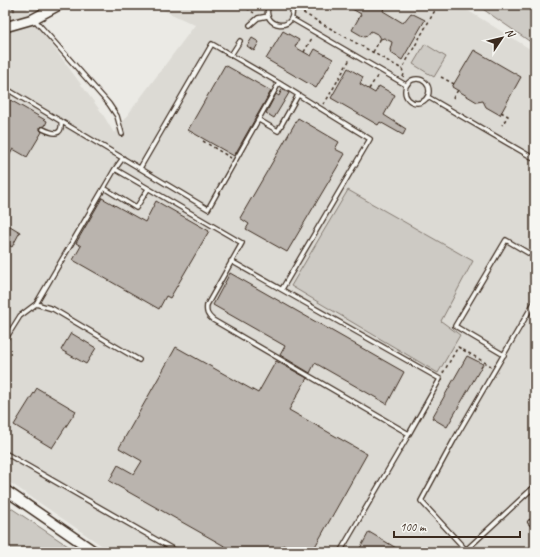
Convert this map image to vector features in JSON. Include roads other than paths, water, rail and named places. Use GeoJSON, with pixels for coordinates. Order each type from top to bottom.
{"type":"FeatureCollection","features":[{"type":"Feature","properties":{"kind":"street"},"geometry":{"type":"LineString","coordinates":[[5,27],[33,19],[59,5]]}},
{"type":"Feature","properties":{"kind":"street"},"geometry":{"type":"LineString","coordinates":[[5,490],[95,552]]}},
{"type":"Feature","properties":{"kind":"lane"},"geometry":{"type":"LineString","coordinates":[[268,5],[268,16],[271,21],[275,24],[281,25],[292,19],[293,12],[291,5]]}},
{"type":"Feature","properties":{"kind":"lane"},"geometry":{"type":"LineString","coordinates":[[250,25],[258,18],[268,16]]}},
{"type":"Feature","properties":{"kind":"lane"},"geometry":{"type":"LineString","coordinates":[[33,19],[110,104],[117,116],[122,134]]}},
{"type":"Feature","properties":{"kind":"lane"},"geometry":{"type":"LineString","coordinates":[[292,19],[406,85]]}},
{"type":"Feature","properties":{"kind":"lane"},"geometry":{"type":"LineString","coordinates":[[231,55],[240,41]]}},
{"type":"Feature","properties":{"kind":"lane"},"geometry":{"type":"LineString","coordinates":[[140,168],[212,44],[280,83],[370,139],[282,289]]}},
{"type":"Feature","properties":{"kind":"lane"},"geometry":{"type":"LineString","coordinates":[[415,79],[424,81],[429,89],[428,97],[423,102],[414,103],[406,97],[406,85],[411,80],[415,79]]}},
{"type":"Feature","properties":{"kind":"lane"},"geometry":{"type":"LineString","coordinates":[[5,88],[208,209],[280,83]]}},
{"type":"Feature","properties":{"kind":"lane"},"geometry":{"type":"LineString","coordinates":[[259,120],[278,130],[298,95]]}},
{"type":"Feature","properties":{"kind":"lane"},"geometry":{"type":"LineString","coordinates":[[428,97],[535,159]]}},
{"type":"Feature","properties":{"kind":"lane"},"geometry":{"type":"LineString","coordinates":[[43,129],[56,134],[62,127],[61,121]]}},
{"type":"Feature","properties":{"kind":"lane"},"geometry":{"type":"LineString","coordinates":[[5,340],[20,316],[36,304],[115,169],[123,158]]}},
{"type":"Feature","properties":{"kind":"lane"},"geometry":{"type":"LineString","coordinates":[[115,169],[242,243],[207,305],[206,311],[208,316],[409,434]]}},
{"type":"Feature","properties":{"kind":"lane"},"geometry":{"type":"LineString","coordinates":[[104,188],[136,208],[148,189]]}},
{"type":"Feature","properties":{"kind":"lane"},"geometry":{"type":"LineString","coordinates":[[504,355],[455,326],[506,240],[535,257]]}},
{"type":"Feature","properties":{"kind":"lane"},"geometry":{"type":"LineString","coordinates":[[231,261],[440,379],[340,552]]}},
{"type":"Feature","properties":{"kind":"lane"},"geometry":{"type":"LineString","coordinates":[[535,301],[421,501],[467,551],[535,486]]}},
{"type":"Feature","properties":{"kind":"lane"},"geometry":{"type":"LineString","coordinates":[[36,304],[53,309],[139,360]]}},
{"type":"Feature","properties":{"kind":"lane"},"geometry":{"type":"LineString","coordinates":[[5,453],[178,552]]}},
{"type":"Feature","properties":{"kind":"lane"},"geometry":{"type":"LineString","coordinates":[[530,522],[535,527]]}},
{"type":"Feature","properties":{"kind":"waterway"},"geometry":{"type":"LineString","coordinates":[[12,5],[14,10]]}}]}
